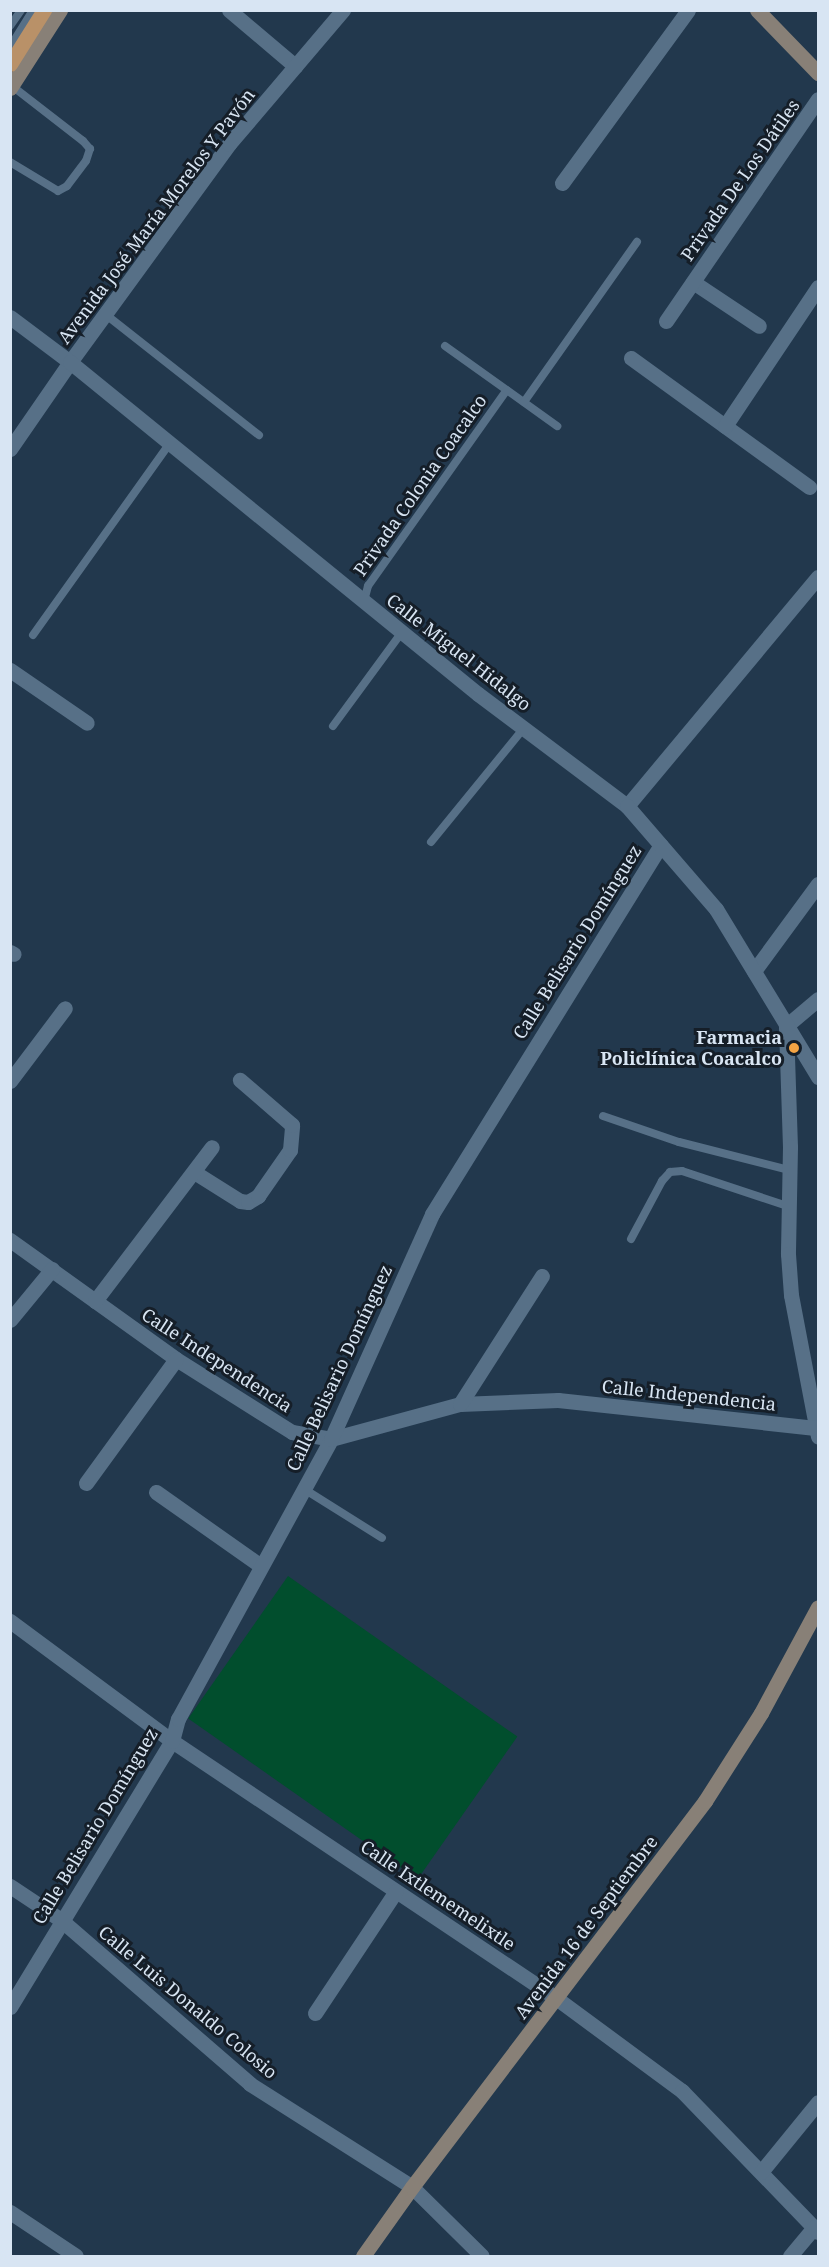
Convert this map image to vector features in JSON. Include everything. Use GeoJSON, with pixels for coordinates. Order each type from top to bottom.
{"type":"FeatureCollection","features":[{"type":"Feature","properties":{"kind":"main road"},"geometry":{"type":"LineString","coordinates":[[10,64],[44,10]]}},
{"type":"Feature","properties":{"kind":"main road"},"geometry":{"type":"LineString","coordinates":[[11,87],[60,10]]}},
{"type":"Feature","properties":{"kind":"main road"},"geometry":{"type":"LineString","coordinates":[[757,10],[819,73]]}},
{"type":"Feature","properties":{"kind":"main road","name":"Avenida 16 de Septiembre"},"geometry":{"type":"LineString","coordinates":[[363,2256],[412,2187],[705,1801],[761,1713],[819,1607]]}},
{"type":"Feature","properties":{"kind":"street"},"geometry":{"type":"LineString","coordinates":[[229,10],[295,66]]}},
{"type":"Feature","properties":{"kind":"street","name":"Avenida José María Morelos Y Pavón"},"geometry":{"type":"LineString","coordinates":[[10,449],[70,362],[230,144],[343,10]]}},
{"type":"Feature","properties":{"kind":"street"},"geometry":{"type":"LineString","coordinates":[[562,183],[688,10]]}},
{"type":"Feature","properties":{"kind":"street","name":"Privada De Los Dátiles"},"geometry":{"type":"LineString","coordinates":[[666,321],[819,99]]}},
{"type":"Feature","properties":{"kind":"street","name":"Privada De Los Dátiles"},"geometry":{"type":"LineString","coordinates":[[693,282],[759,326]]}},
{"type":"Feature","properties":{"kind":"street"},"geometry":{"type":"LineString","coordinates":[[725,426],[819,287]]}},
{"type":"Feature","properties":{"kind":"street","name":"Calle Miguel Hidalgo"},"geometry":{"type":"LineString","coordinates":[[10,317],[70,362],[402,632],[627,806],[716,909],[819,1077]]}},
{"type":"Feature","properties":{"kind":"street"},"geometry":{"type":"LineString","coordinates":[[631,358],[809,487]]}},
{"type":"Feature","properties":{"kind":"street"},"geometry":{"type":"LineString","coordinates":[[627,806],[819,577]]}},
{"type":"Feature","properties":{"kind":"street"},"geometry":{"type":"LineString","coordinates":[[10,670],[87,723]]}},
{"type":"Feature","properties":{"kind":"street","name":"Calle Belisario Domínguez"},"geometry":{"type":"LineString","coordinates":[[10,2007],[172,1741],[178,1719],[331,1439],[432,1214],[661,845]]}},
{"type":"Feature","properties":{"kind":"street"},"geometry":{"type":"LineString","coordinates":[[754,971],[819,884]]}},
{"type":"Feature","properties":{"kind":"street"},"geometry":{"type":"LineString","coordinates":[[818,1432],[791,1295],[787,1206],[789,1170],[786,1026],[819,999]]}},
{"type":"Feature","properties":{"kind":"street"},"geometry":{"type":"LineString","coordinates":[[10,1081],[65,1008]]}},
{"type":"Feature","properties":{"kind":"street"},"geometry":{"type":"LineString","coordinates":[[194,1172],[240,1201],[248,1202],[258,1196],[290,1150],[292,1125],[240,1080]]}},
{"type":"Feature","properties":{"kind":"street"},"geometry":{"type":"LineString","coordinates":[[95,1301],[212,1147]]}},
{"type":"Feature","properties":{"kind":"street","name":"Calle Independencia"},"geometry":{"type":"LineString","coordinates":[[10,1240],[176,1359],[292,1432],[331,1439],[460,1404],[558,1400],[818,1432]]}},
{"type":"Feature","properties":{"kind":"street"},"geometry":{"type":"LineString","coordinates":[[10,1320],[52,1269]]}},
{"type":"Feature","properties":{"kind":"street"},"geometry":{"type":"LineString","coordinates":[[460,1404],[542,1276]]}},
{"type":"Feature","properties":{"kind":"street"},"geometry":{"type":"LineString","coordinates":[[86,1483],[176,1359]]}},
{"type":"Feature","properties":{"kind":"street"},"geometry":{"type":"LineString","coordinates":[[156,1492],[261,1566]]}},
{"type":"Feature","properties":{"kind":"street","name":"Calle Ixtlememelixtle"},"geometry":{"type":"LineString","coordinates":[[10,1620],[172,1741],[556,1998],[682,2091],[816,2229]]}},
{"type":"Feature","properties":{"kind":"street","name":"Calle Luis Donaldo Colosio"},"geometry":{"type":"LineString","coordinates":[[10,1886],[61,1920],[249,2084],[412,2187],[482,2256]]}},
{"type":"Feature","properties":{"kind":"street"},"geometry":{"type":"LineString","coordinates":[[315,2013],[396,1891]]}},
{"type":"Feature","properties":{"kind":"street"},"geometry":{"type":"LineString","coordinates":[[761,2172],[819,2102]]}},
{"type":"Feature","properties":{"kind":"street"},"geometry":{"type":"LineString","coordinates":[[10,2212],[76,2256]]}},
{"type":"Feature","properties":{"kind":"street"},"geometry":{"type":"LineString","coordinates":[[790,2256],[816,2229]]}},
{"type":"Feature","properties":{"kind":"lane"},"geometry":{"type":"LineString","coordinates":[[10,26],[21,10]]}},
{"type":"Feature","properties":{"kind":"lane"},"geometry":{"type":"LineString","coordinates":[[10,46],[33,10]]}},
{"type":"Feature","properties":{"kind":"lane"},"geometry":{"type":"LineString","coordinates":[[10,162],[58,191],[67,186],[86,161],[90,149],[83,141],[11,87]]}},
{"type":"Feature","properties":{"kind":"lane"},"geometry":{"type":"LineString","coordinates":[[524,402],[637,242]]}},
{"type":"Feature","properties":{"kind":"lane"},"geometry":{"type":"LineString","coordinates":[[105,314],[259,435]]}},
{"type":"Feature","properties":{"kind":"lane"},"geometry":{"type":"LineString","coordinates":[[445,346],[557,426]]}},
{"type":"Feature","properties":{"kind":"lane","name":"Privada Colonia Coacalco"},"geometry":{"type":"LineString","coordinates":[[364,601],[368,586],[507,390]]}},
{"type":"Feature","properties":{"kind":"lane"},"geometry":{"type":"LineString","coordinates":[[33,635],[170,443]]}},
{"type":"Feature","properties":{"kind":"lane"},"geometry":{"type":"LineString","coordinates":[[333,726],[402,632]]}},
{"type":"Feature","properties":{"kind":"lane"},"geometry":{"type":"LineString","coordinates":[[431,842],[524,728]]}},
{"type":"Feature","properties":{"kind":"lane"},"geometry":{"type":"LineString","coordinates":[[603,1116],[679,1142],[789,1170]]}},
{"type":"Feature","properties":{"kind":"lane"},"geometry":{"type":"LineString","coordinates":[[631,1239],[662,1181],[670,1172],[682,1171],[787,1206]]}},
{"type":"Feature","properties":{"kind":"lane"},"geometry":{"type":"LineString","coordinates":[[304,1489],[382,1538]]}},
{"type":"Feature","properties":{"kind":"green space"},"geometry":{"type":"Polygon","coordinates":[[[288,1576],[517,1737],[418,1879],[188,1719],[288,1576]]]}},
{"type":"Feature","properties":{"kind":"place","name":"Farmacia Policlínica Coacalco"},"geometry":{"type":"Point","coordinates":[794,1048]}}]}
